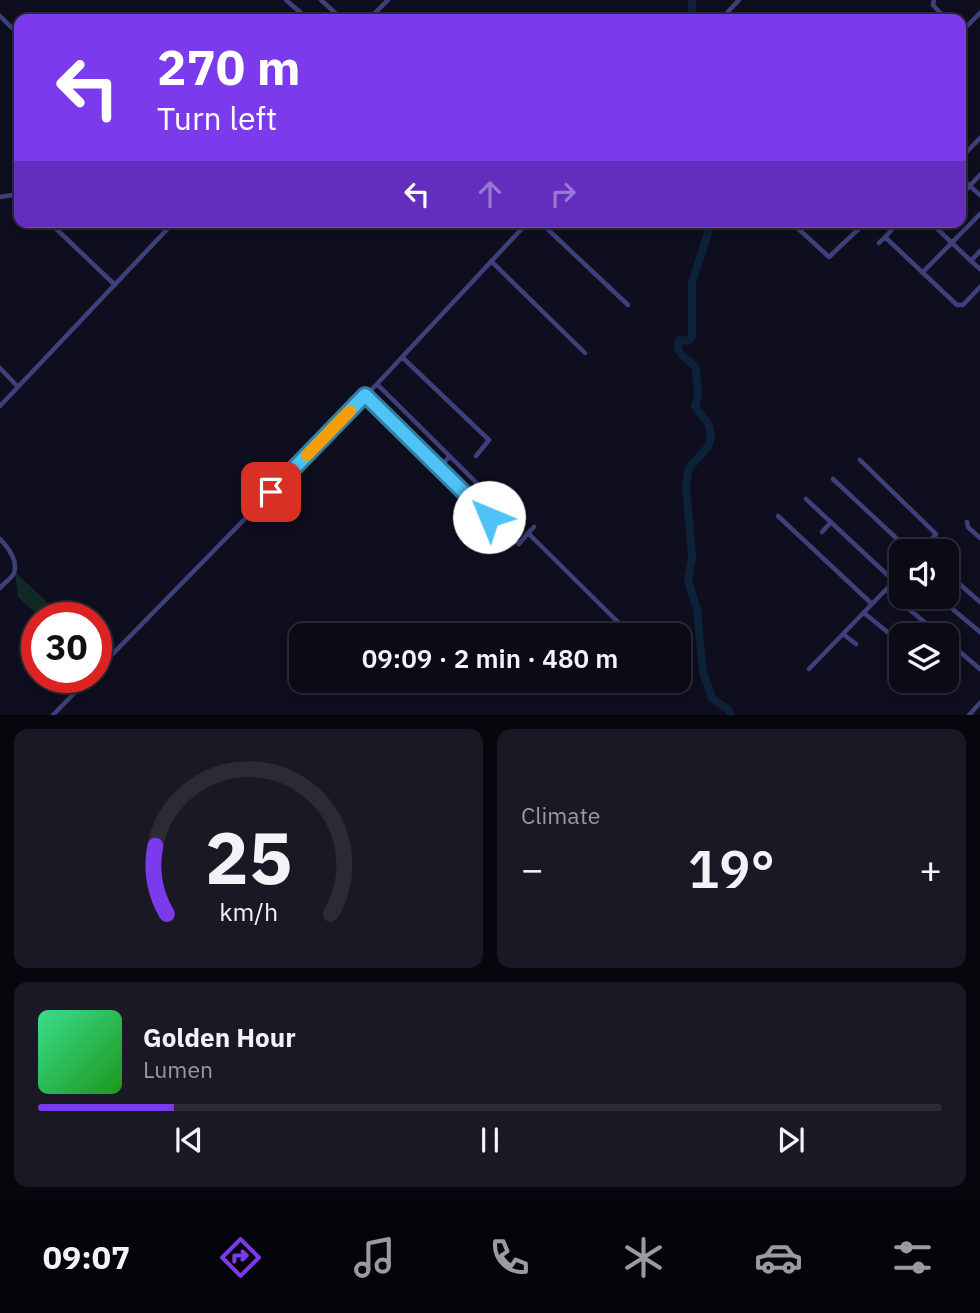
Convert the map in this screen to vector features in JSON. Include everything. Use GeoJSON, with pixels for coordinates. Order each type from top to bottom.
{"type":"FeatureCollection","features":[{"type":"Feature","properties":{"kind":"street"},"geometry":{"type":"LineString","coordinates":[[286,0],[302,14]]}},
{"type":"Feature","properties":{"kind":"street"},"geometry":{"type":"LineString","coordinates":[[321,0],[336,14]]}},
{"type":"Feature","properties":{"kind":"street"},"geometry":{"type":"LineString","coordinates":[[374,14],[388,0]]}},
{"type":"Feature","properties":{"kind":"street"},"geometry":{"type":"LineString","coordinates":[[726,14],[739,0]]}},
{"type":"Feature","properties":{"kind":"street"},"geometry":{"type":"LineString","coordinates":[[966,27],[980,13]]}},
{"type":"Feature","properties":{"kind":"street"},"geometry":{"type":"LineString","coordinates":[[0,16],[14,30]]}},
{"type":"Feature","properties":{"kind":"street"},"geometry":{"type":"LineString","coordinates":[[967,152],[980,138]]}},
{"type":"Feature","properties":{"kind":"street"},"geometry":{"type":"LineString","coordinates":[[966,190],[980,175]]}},
{"type":"Feature","properties":{"kind":"street"},"geometry":{"type":"LineString","coordinates":[[966,182],[980,195]]}},
{"type":"Feature","properties":{"kind":"street"},"geometry":{"type":"LineString","coordinates":[[923,272],[980,214]]}},
{"type":"Feature","properties":{"kind":"street"},"geometry":{"type":"LineString","coordinates":[[55,228],[115,285]]}},
{"type":"Feature","properties":{"kind":"street"},"geometry":{"type":"LineString","coordinates":[[0,406],[168,228]]}},
{"type":"Feature","properties":{"kind":"street"},"geometry":{"type":"LineString","coordinates":[[112,654],[377,384],[522,228]]}},
{"type":"Feature","properties":{"kind":"street"},"geometry":{"type":"LineString","coordinates":[[546,228],[628,305]]}},
{"type":"Feature","properties":{"kind":"street"},"geometry":{"type":"LineString","coordinates":[[798,228],[830,257],[860,228]]}},
{"type":"Feature","properties":{"kind":"street"},"geometry":{"type":"LineString","coordinates":[[879,243],[893,228]]}},
{"type":"Feature","properties":{"kind":"street"},"geometry":{"type":"LineString","coordinates":[[937,228],[980,269]]}},
{"type":"Feature","properties":{"kind":"street"},"geometry":{"type":"LineString","coordinates":[[885,237],[957,304],[963,305],[980,287]]}},
{"type":"Feature","properties":{"kind":"street"},"geometry":{"type":"LineString","coordinates":[[971,261],[980,251]]}},
{"type":"Feature","properties":{"kind":"street"},"geometry":{"type":"LineString","coordinates":[[491,261],[585,353]]}},
{"type":"Feature","properties":{"kind":"street"},"geometry":{"type":"LineString","coordinates":[[402,357],[489,440],[476,456]]}},
{"type":"Feature","properties":{"kind":"street"},"geometry":{"type":"LineString","coordinates":[[0,368],[18,387]]}},
{"type":"Feature","properties":{"kind":"street"},"geometry":{"type":"LineString","coordinates":[[377,384],[504,510]]}},
{"type":"Feature","properties":{"kind":"street"},"geometry":{"type":"LineString","coordinates":[[365,395],[519,544],[534,527]]}},
{"type":"Feature","properties":{"kind":"street"},"geometry":{"type":"LineString","coordinates":[[439,468],[449,457]]}},
{"type":"Feature","properties":{"kind":"street"},"geometry":{"type":"LineString","coordinates":[[860,460],[936,534],[932,539]]}},
{"type":"Feature","properties":{"kind":"street"},"geometry":{"type":"LineString","coordinates":[[833,479],[897,539]]}},
{"type":"Feature","properties":{"kind":"street"},"geometry":{"type":"LineString","coordinates":[[806,499],[889,576]]}},
{"type":"Feature","properties":{"kind":"street"},"geometry":{"type":"LineString","coordinates":[[778,516],[872,604]]}},
{"type":"Feature","properties":{"kind":"street"},"geometry":{"type":"LineString","coordinates":[[822,532],[831,522]]}},
{"type":"Feature","properties":{"kind":"street"},"geometry":{"type":"LineString","coordinates":[[967,522],[968,527],[980,538]]}},
{"type":"Feature","properties":{"kind":"street"},"geometry":{"type":"LineString","coordinates":[[528,533],[619,623]]}},
{"type":"Feature","properties":{"kind":"street"},"geometry":{"type":"LineString","coordinates":[[0,539],[11,552],[14,572],[0,588]]}},
{"type":"Feature","properties":{"kind":"street"},"geometry":{"type":"LineString","coordinates":[[959,584],[980,602]]}},
{"type":"Feature","properties":{"kind":"street"},"geometry":{"type":"LineString","coordinates":[[809,669],[889,587]]}},
{"type":"Feature","properties":{"kind":"street"},"geometry":{"type":"LineString","coordinates":[[886,590],[926,623]]}},
{"type":"Feature","properties":{"kind":"street"},"geometry":{"type":"LineString","coordinates":[[953,609],[980,632]]}},
{"type":"Feature","properties":{"kind":"street"},"geometry":{"type":"LineString","coordinates":[[864,613],[889,633]]}},
{"type":"Feature","properties":{"kind":"street"},"geometry":{"type":"LineString","coordinates":[[843,635],[856,644]]}},
{"type":"Feature","properties":{"kind":"street"},"geometry":{"type":"LineString","coordinates":[[959,651],[980,669]]}},
{"type":"Feature","properties":{"kind":"street"},"geometry":{"type":"LineString","coordinates":[[53,715],[74,693]]}},
{"type":"Feature","properties":{"kind":"street"},"geometry":{"type":"LineString","coordinates":[[969,715],[979,707]]}},
{"type":"Feature","properties":{"kind":"green space"},"geometry":{"type":"Polygon","coordinates":[[[15,572],[47,602],[23,602],[18,597],[15,572]]]}},
{"type":"Feature","properties":{"kind":"waterway"},"geometry":{"type":"LineString","coordinates":[[692,0],[693,14]]}},
{"type":"Feature","properties":{"kind":"waterway"},"geometry":{"type":"LineString","coordinates":[[708,228],[692,283],[692,336],[688,341],[679,340],[678,345],[680,353],[696,368],[698,396],[695,406],[709,425],[711,437],[708,447],[689,468],[686,486],[692,558],[688,580],[697,610],[703,672],[712,698],[728,709],[730,715]]}},
{"type":"Feature","properties":{"kind":"slow traffic"},"geometry":{"type":"LineString","coordinates":[[307,455],[350,411]]}},
{"type":"Feature","properties":{"kind":"route"},"geometry":{"type":"LineString","coordinates":[[271,492],[365,395],[489,517]]}}]}
